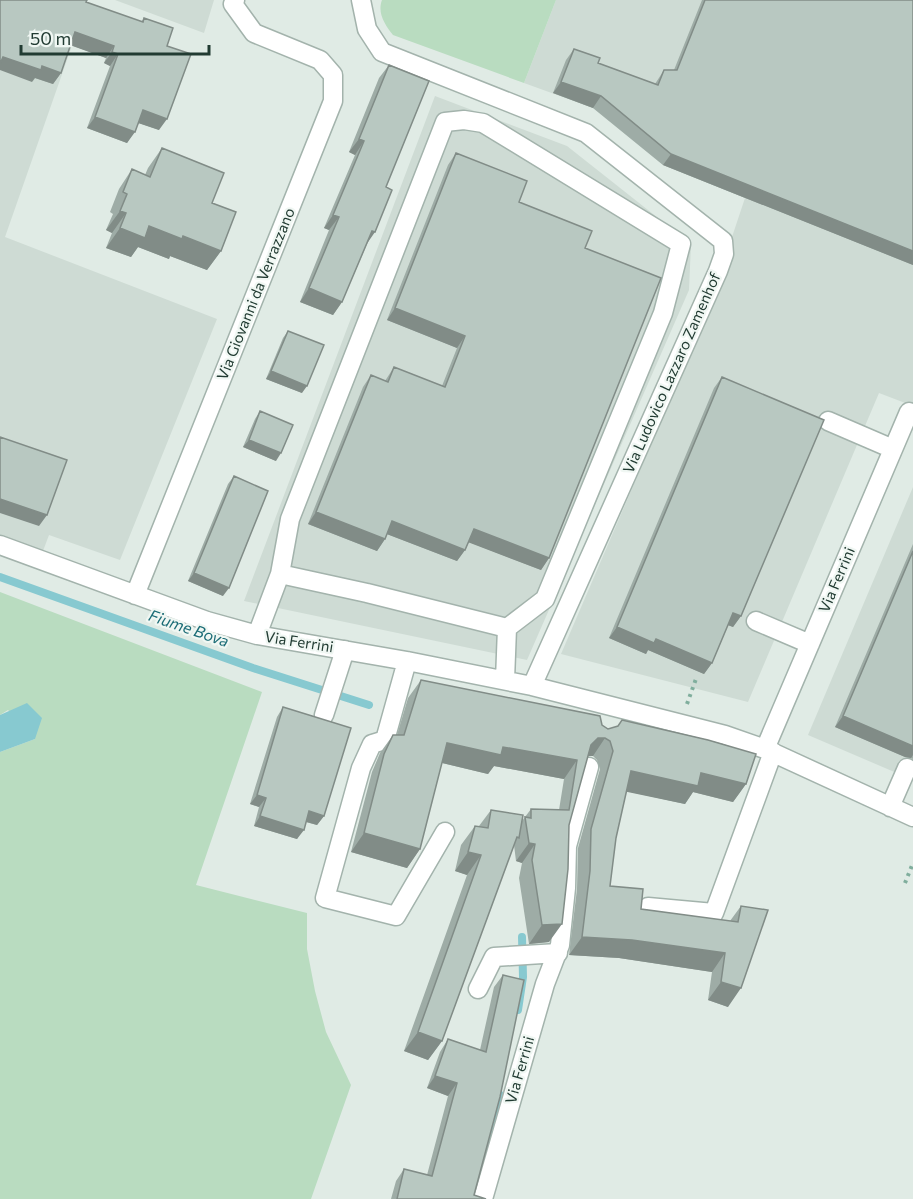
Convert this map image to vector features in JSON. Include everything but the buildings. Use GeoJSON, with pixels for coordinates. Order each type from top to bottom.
{"type":"FeatureCollection","features":[{"type":"Feature","properties":{"kind":"street","name":"Via Giovanni da Verrazzano"},"geometry":{"type":"LineString","coordinates":[[135,595],[333,101],[333,75],[320,60],[254,33],[233,4],[235,0]]}},
{"type":"Feature","properties":{"kind":"street","name":"Via Ludovico Lazzaro Zamenhof"},"geometry":{"type":"LineString","coordinates":[[362,0],[367,29],[382,52],[586,133],[723,241],[724,254],[718,271],[532,686]]}},
{"type":"Feature","properties":{"kind":"street"},"geometry":{"type":"LineString","coordinates":[[257,635],[280,574],[290,519],[445,122],[464,120],[483,123],[681,244],[663,313],[545,599],[507,628]]}},
{"type":"Feature","properties":{"kind":"street","name":"Via Ferrini"},"geometry":{"type":"LineString","coordinates":[[769,751],[810,644],[909,412]]}},
{"type":"Feature","properties":{"kind":"street"},"geometry":{"type":"LineString","coordinates":[[828,421],[893,449]]}},
{"type":"Feature","properties":{"kind":"street","name":"Via Ferrini"},"geometry":{"type":"LineString","coordinates":[[0,545],[207,621],[257,635],[505,680],[725,735],[769,751],[913,817]]}},
{"type":"Feature","properties":{"kind":"street"},"geometry":{"type":"LineString","coordinates":[[280,574],[507,628]]}},
{"type":"Feature","properties":{"kind":"street"},"geometry":{"type":"LineString","coordinates":[[756,621],[810,644]]}},
{"type":"Feature","properties":{"kind":"street"},"geometry":{"type":"LineString","coordinates":[[505,680],[507,628]]}},
{"type":"Feature","properties":{"kind":"street"},"geometry":{"type":"LineString","coordinates":[[326,709],[345,650]]}},
{"type":"Feature","properties":{"kind":"street"},"geometry":{"type":"LineString","coordinates":[[407,661],[385,740],[372,744],[361,768],[326,898],[396,916],[445,832]]}},
{"type":"Feature","properties":{"kind":"street"},"geometry":{"type":"LineString","coordinates":[[601,726],[607,705]]}},
{"type":"Feature","properties":{"kind":"street"},"geometry":{"type":"LineString","coordinates":[[648,907],[714,913],[769,751]]}},
{"type":"Feature","properties":{"kind":"street","name":"Via Ferrini"},"geometry":{"type":"LineString","coordinates":[[483,1199],[545,984],[562,938],[567,846],[589,766]]}},
{"type":"Feature","properties":{"kind":"street"},"geometry":{"type":"LineString","coordinates":[[890,807],[907,768]]}},
{"type":"Feature","properties":{"kind":"street"},"geometry":{"type":"LineString","coordinates":[[478,989],[494,957],[558,953]]}},
{"type":"Feature","properties":{"kind":"path"},"geometry":{"type":"LineString","coordinates":[[692,688],[697,676]]}},
{"type":"Feature","properties":{"kind":"path"},"geometry":{"type":"LineString","coordinates":[[905,883],[913,863]]}},
{"type":"Feature","properties":{"kind":"shaded area"},"geometry":{"type":"Polygon","coordinates":[[[0,0],[88,0],[5,237],[217,319],[120,560],[49,535],[43,551],[0,535],[0,0]]]}},
{"type":"Feature","properties":{"kind":"shaded area"},"geometry":{"type":"Polygon","coordinates":[[[115,0],[214,0],[204,33],[115,0]]]}},
{"type":"Feature","properties":{"kind":"shaded area"},"geometry":{"type":"Polygon","coordinates":[[[556,0],[913,0],[913,406],[879,393],[748,702],[561,654],[704,321],[745,198],[663,165],[593,108],[524,83],[556,0]]]}},
{"type":"Feature","properties":{"kind":"shaded area"},"geometry":{"type":"Polygon","coordinates":[[[435,96],[567,146],[691,244],[689,290],[527,660],[244,601],[435,96]]]}},
{"type":"Feature","properties":{"kind":"shaded area"},"geometry":{"type":"Polygon","coordinates":[[[913,487],[913,780],[808,735],[913,487]]]}},
{"type":"Feature","properties":{"kind":"green space"},"geometry":{"type":"Polygon","coordinates":[[[382,0],[556,0],[524,83],[393,35],[381,14],[382,0]]]}},
{"type":"Feature","properties":{"kind":"green space"},"geometry":{"type":"Polygon","coordinates":[[[0,592],[262,692],[196,885],[307,913],[307,949],[315,991],[326,1032],[351,1085],[311,1199],[0,1199],[0,752],[35,739],[8,710],[0,715],[0,592]]]}},
{"type":"Feature","properties":{"kind":"water"},"geometry":{"type":"Polygon","coordinates":[[[27,703],[42,718],[35,739],[0,752],[0,715],[27,703]]]}},
{"type":"Feature","properties":{"kind":"waterway","name":"Fiume Bova"},"geometry":{"type":"LineString","coordinates":[[0,577],[253,668],[369,705]]}},
{"type":"Feature","properties":{"kind":"waterway","name":"Fiume Bova"},"geometry":{"type":"LineString","coordinates":[[518,1010],[523,977],[522,937]]}},
{"type":"Feature","properties":{"kind":"waterway","name":"Fiume Bova"},"geometry":{"type":"LineString","coordinates":[[474,1199],[500,1095]]}}]}
